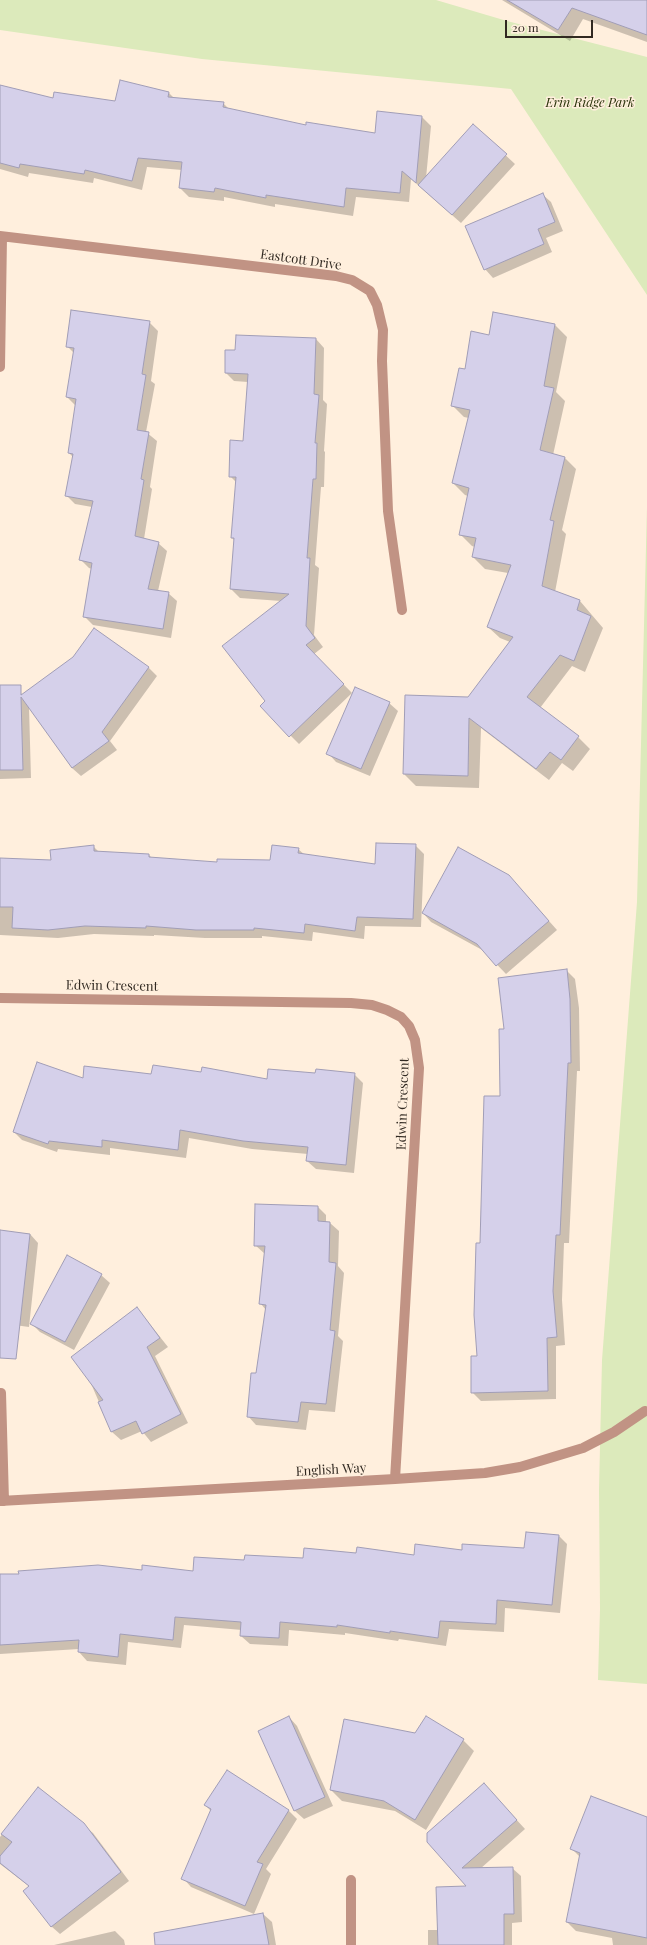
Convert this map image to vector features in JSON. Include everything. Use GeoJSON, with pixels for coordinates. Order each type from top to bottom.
{"type":"FeatureCollection","features":[{"type":"Feature","properties":{"kind":"street"},"geometry":{"type":"LineString","coordinates":[[0,367],[1,237]]}},
{"type":"Feature","properties":{"kind":"street","name":"Eastcott Drive"},"geometry":{"type":"LineString","coordinates":[[1,237],[336,276],[352,280],[370,291],[378,305],[383,330],[382,361],[388,511],[402,610]]}},
{"type":"Feature","properties":{"kind":"street","name":"Edwin Crescent"},"geometry":{"type":"LineString","coordinates":[[0,998],[351,1003],[372,1005],[401,1017],[415,1040],[419,1068],[395,1479]]}},
{"type":"Feature","properties":{"kind":"street","name":"English Way"},"geometry":{"type":"LineString","coordinates":[[1,1393],[2,1501],[485,1473],[520,1467],[583,1448],[598,1441],[646,1411]]}},
{"type":"Feature","properties":{"kind":"street"},"geometry":{"type":"LineString","coordinates":[[350,1945],[351,1880]]}},
{"type":"Feature","properties":{"kind":"green space","name":"Erin Ridge Park"},"geometry":{"type":"Polygon","coordinates":[[[0,0],[436,0],[507,21],[647,57],[647,295],[511,89],[202,59],[0,30],[0,0]]]}},
{"type":"Feature","properties":{"kind":"green space"},"geometry":{"type":"Polygon","coordinates":[[[647,507],[647,1684],[598,1680],[600,1609],[599,1490],[602,1360],[637,902],[647,507]]]}},
{"type":"Feature","properties":{"kind":"building"},"geometry":{"type":"Polygon","coordinates":[[[507,0],[647,0],[647,35],[572,8],[558,30],[507,0]]]}},
{"type":"Feature","properties":{"kind":"building"},"geometry":{"type":"Polygon","coordinates":[[[120,80],[169,92],[168,97],[224,102],[223,107],[306,125],[306,122],[375,133],[377,111],[422,116],[416,183],[402,171],[400,193],[346,188],[344,207],[266,195],[266,198],[215,188],[214,192],[179,188],[182,162],[138,158],[132,181],[85,170],[84,174],[20,164],[19,168],[0,163],[0,85],[53,98],[54,92],[115,101],[120,80]]]}},
{"type":"Feature","properties":{"kind":"building"},"geometry":{"type":"Polygon","coordinates":[[[473,124],[507,154],[452,215],[418,185],[473,124]]]}},
{"type":"Feature","properties":{"kind":"building"},"geometry":{"type":"Polygon","coordinates":[[[543,193],[555,222],[538,229],[544,244],[484,270],[465,226],[543,193]]]}},
{"type":"Feature","properties":{"kind":"building"},"geometry":{"type":"Polygon","coordinates":[[[71,310],[150,321],[142,374],[146,375],[137,430],[149,432],[141,479],[144,480],[135,536],[159,542],[148,589],[169,592],[163,629],[83,617],[92,563],[79,560],[93,501],[65,496],[73,454],[68,453],[76,399],[66,397],[74,348],[66,347],[71,310]]]}},
{"type":"Feature","properties":{"kind":"building"},"geometry":{"type":"Polygon","coordinates":[[[493,312],[555,324],[544,386],[554,388],[540,450],[565,457],[550,520],[554,521],[542,586],[580,600],[577,610],[591,616],[574,661],[560,655],[527,697],[579,736],[561,760],[550,752],[536,769],[469,718],[468,776],[403,774],[405,695],[468,697],[513,637],[487,627],[511,565],[472,557],[476,538],[459,535],[469,488],[452,483],[470,410],[451,406],[459,368],[465,369],[471,331],[489,335],[493,312]]]}},
{"type":"Feature","properties":{"kind":"building"},"geometry":{"type":"Polygon","coordinates":[[[236,335],[316,338],[314,394],[319,395],[315,443],[317,443],[316,479],[313,479],[307,558],[310,558],[306,626],[315,638],[306,645],[344,684],[289,737],[260,706],[265,701],[222,646],[289,594],[230,589],[234,538],[231,538],[236,477],[229,477],[230,440],[243,441],[248,374],[225,373],[225,350],[235,350],[236,335]]]}},
{"type":"Feature","properties":{"kind":"building"},"geometry":{"type":"Polygon","coordinates":[[[94,628],[149,667],[102,732],[109,741],[72,768],[21,697],[23,770],[0,770],[0,685],[21,685],[21,695],[73,657],[94,628]]]}},
{"type":"Feature","properties":{"kind":"building"},"geometry":{"type":"Polygon","coordinates":[[[355,687],[390,702],[361,769],[326,754],[355,687]]]}},
{"type":"Feature","properties":{"kind":"building"},"geometry":{"type":"Polygon","coordinates":[[[376,843],[416,844],[413,919],[357,917],[355,931],[305,924],[304,933],[254,928],[254,930],[196,930],[146,926],[146,928],[85,926],[48,930],[12,928],[13,907],[0,907],[0,858],[51,860],[50,850],[94,845],[94,851],[149,854],[149,857],[217,862],[217,859],[270,860],[272,845],[299,848],[298,853],[375,864],[376,843]]]}},
{"type":"Feature","properties":{"kind":"building"},"geometry":{"type":"Polygon","coordinates":[[[458,847],[509,875],[549,921],[496,966],[477,944],[422,913],[458,847]]]}},
{"type":"Feature","properties":{"kind":"building"},"geometry":{"type":"Polygon","coordinates":[[[567,969],[570,999],[571,1063],[568,1063],[560,1235],[556,1235],[553,1291],[557,1337],[547,1338],[548,1391],[471,1393],[471,1356],[477,1356],[474,1315],[476,1243],[480,1243],[484,1096],[500,1096],[499,1029],[504,1029],[498,978],[567,969]]]}},
{"type":"Feature","properties":{"kind":"building"},"geometry":{"type":"Polygon","coordinates":[[[37,1062],[83,1078],[84,1066],[151,1074],[153,1065],[201,1072],[202,1067],[267,1079],[268,1069],[315,1073],[316,1069],[355,1073],[346,1165],[306,1161],[308,1147],[243,1141],[180,1130],[178,1150],[102,1140],[102,1147],[49,1141],[48,1144],[13,1132],[37,1062]]]}},
{"type":"Feature","properties":{"kind":"building"},"geometry":{"type":"Polygon","coordinates":[[[255,1204],[318,1206],[318,1221],[330,1222],[329,1262],[336,1263],[330,1330],[335,1331],[326,1404],[301,1402],[298,1422],[247,1417],[251,1373],[256,1373],[266,1305],[259,1304],[265,1246],[254,1246],[255,1204]]]}},
{"type":"Feature","properties":{"kind":"building"},"geometry":{"type":"Polygon","coordinates":[[[0,1230],[30,1234],[16,1359],[0,1358],[0,1230]]]}},
{"type":"Feature","properties":{"kind":"building"},"geometry":{"type":"Polygon","coordinates":[[[67,1255],[102,1274],[65,1342],[30,1324],[67,1255]]]}},
{"type":"Feature","properties":{"kind":"building"},"geometry":{"type":"Polygon","coordinates":[[[137,1307],[160,1338],[147,1347],[181,1414],[142,1434],[136,1421],[111,1432],[98,1402],[103,1400],[71,1357],[137,1307]]]}},
{"type":"Feature","properties":{"kind":"building"},"geometry":{"type":"Polygon","coordinates":[[[526,1532],[559,1535],[552,1605],[497,1600],[496,1624],[440,1621],[438,1638],[337,1625],[337,1627],[280,1622],[279,1638],[240,1636],[241,1622],[175,1617],[173,1640],[120,1634],[118,1657],[78,1652],[79,1640],[0,1645],[0,1574],[19,1574],[18,1571],[98,1565],[142,1570],[142,1565],[193,1571],[194,1557],[244,1560],[245,1555],[303,1558],[304,1548],[356,1553],[357,1547],[414,1555],[415,1544],[462,1550],[462,1544],[524,1548],[526,1532]]]}},
{"type":"Feature","properties":{"kind":"building"},"geometry":{"type":"Polygon","coordinates":[[[289,1716],[325,1797],[294,1811],[258,1731],[289,1716]]]}},
{"type":"Feature","properties":{"kind":"building"},"geometry":{"type":"Polygon","coordinates":[[[426,1716],[464,1739],[415,1820],[384,1801],[330,1790],[344,1719],[415,1733],[426,1716]]]}},
{"type":"Feature","properties":{"kind":"building"},"geometry":{"type":"Polygon","coordinates":[[[227,1770],[289,1810],[257,1862],[263,1864],[245,1906],[181,1879],[211,1809],[204,1805],[227,1770]]]}},
{"type":"Feature","properties":{"kind":"building"},"geometry":{"type":"Polygon","coordinates":[[[484,1783],[517,1820],[462,1868],[513,1867],[514,1914],[504,1914],[504,1945],[438,1945],[436,1887],[466,1886],[427,1842],[427,1833],[484,1783]]]}},
{"type":"Feature","properties":{"kind":"building"},"geometry":{"type":"Polygon","coordinates":[[[38,1787],[84,1823],[121,1872],[51,1927],[23,1891],[29,1886],[0,1863],[0,1856],[12,1842],[1,1834],[38,1787]]]}},
{"type":"Feature","properties":{"kind":"building"},"geometry":{"type":"Polygon","coordinates":[[[591,1796],[647,1817],[647,1938],[566,1922],[580,1853],[570,1849],[591,1796]]]}},
{"type":"Feature","properties":{"kind":"building"},"geometry":{"type":"Polygon","coordinates":[[[263,1913],[269,1945],[155,1945],[154,1933],[263,1913]]]}}]}
